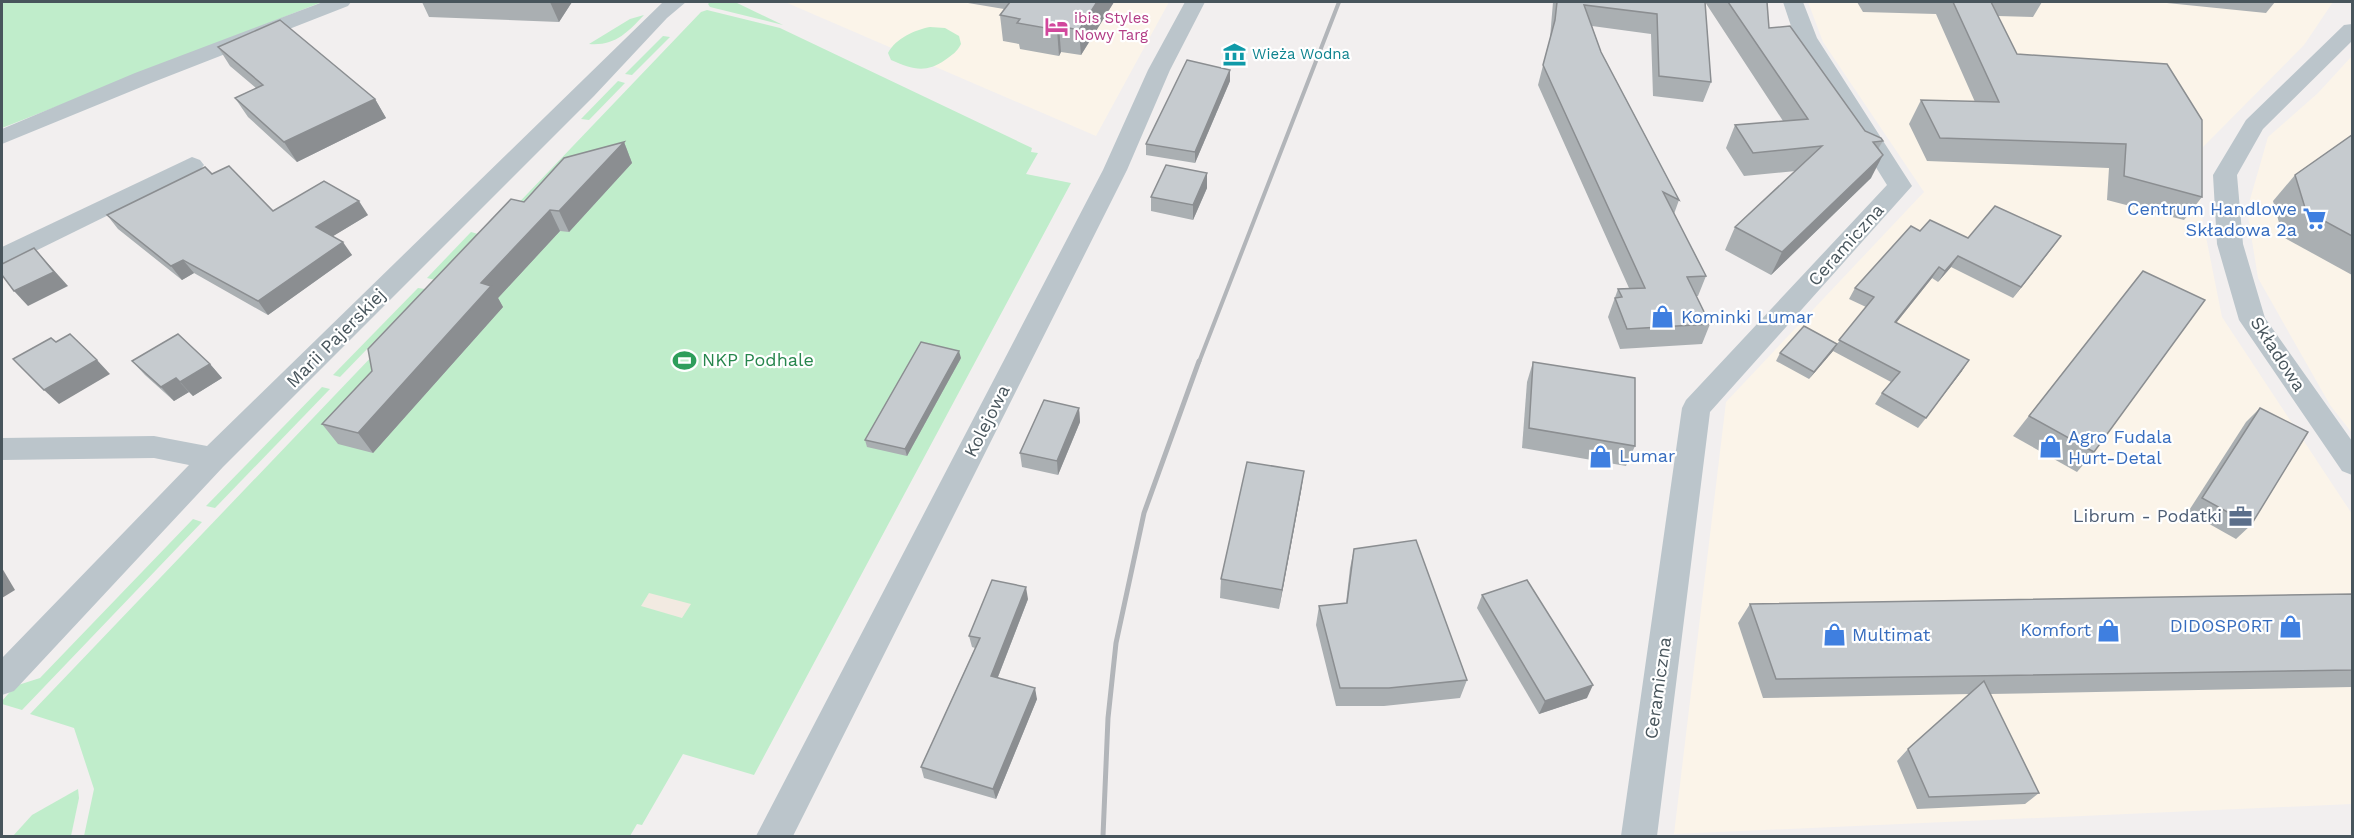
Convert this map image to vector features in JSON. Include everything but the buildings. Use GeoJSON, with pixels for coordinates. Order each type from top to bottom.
{"type":"FeatureCollection","features":[{"type":"Feature","properties":{"kind":"street"},"geometry":{"type":"LineString","coordinates":[[2,137],[143,78],[341,2]]}},
{"type":"Feature","properties":{"kind":"street","name":"Marii Pajerskiej"},"geometry":{"type":"LineString","coordinates":[[2,680],[213,459],[660,14],[676,2]]}},
{"type":"Feature","properties":{"kind":"street","name":"Kolejowa"},"geometry":{"type":"LineString","coordinates":[[774,837],[1115,170],[1159,70],[1194,2]]}},
{"type":"Feature","properties":{"kind":"street","name":"Ceramiczna"},"geometry":{"type":"LineString","coordinates":[[1639,837],[1696,408],[1900,186],[1806,38],[1793,2]]}},
{"type":"Feature","properties":{"kind":"street","name":"Składowa"},"geometry":{"type":"LineString","coordinates":[[2352,30],[2254,125],[2225,175],[2230,244],[2252,320],[2352,463]]}},
{"type":"Feature","properties":{"kind":"street"},"geometry":{"type":"LineString","coordinates":[[2,257],[192,165]]}},
{"type":"Feature","properties":{"kind":"street"},"geometry":{"type":"LineString","coordinates":[[2,449],[154,447],[213,459]]}},
{"type":"Feature","properties":{"kind":"shaded area"},"geometry":{"type":"Polygon","coordinates":[[[785,2],[1169,2],[1096,136],[785,2]]]}},
{"type":"Feature","properties":{"kind":"shaded area"},"geometry":{"type":"Polygon","coordinates":[[[1808,2],[2333,2],[2304,45],[2203,147],[2200,207],[2222,317],[2352,514],[2352,804],[1674,834],[1726,402],[1924,192],[1823,42],[1808,2]]]}},
{"type":"Feature","properties":{"kind":"shaded area"},"geometry":{"type":"Polygon","coordinates":[[[2352,56],[2352,433],[2330,405],[2258,278],[2247,210],[2268,137],[2318,93],[2352,56]]]}},
{"type":"Feature","properties":{"kind":"green space"},"geometry":{"type":"Polygon","coordinates":[[[2,2],[322,2],[2,128],[2,2]]]}},
{"type":"Feature","properties":{"kind":"green space"},"geometry":{"type":"Polygon","coordinates":[[[710,2],[735,2],[783,25],[710,7],[708,4],[710,2]]]}},
{"type":"Feature","properties":{"kind":"green space"},"geometry":{"type":"Polygon","coordinates":[[[707,10],[780,28],[1032,148],[1031,152],[1038,153],[1026,174],[1071,183],[754,775],[683,754],[642,825],[637,824],[630,836],[84,836],[94,789],[74,728],[30,714],[701,12],[707,10]]]}},
{"type":"Feature","properties":{"kind":"green space"},"geometry":{"type":"Polygon","coordinates":[[[644,15],[620,37],[606,43],[589,44],[630,19],[644,15]]]}},
{"type":"Feature","properties":{"kind":"green space"},"geometry":{"type":"Polygon","coordinates":[[[930,27],[945,28],[959,36],[961,44],[950,57],[925,69],[912,68],[891,60],[888,53],[896,43],[918,30],[930,27]]]}},
{"type":"Feature","properties":{"kind":"green space"},"geometry":{"type":"Polygon","coordinates":[[[663,36],[670,37],[632,75],[625,74],[663,36]]]}},
{"type":"Feature","properties":{"kind":"green space"},"geometry":{"type":"Polygon","coordinates":[[[618,81],[625,83],[589,120],[581,119],[618,81]]]}},
{"type":"Feature","properties":{"kind":"green space"},"geometry":{"type":"Polygon","coordinates":[[[471,232],[478,234],[435,280],[427,278],[471,232]]]}},
{"type":"Feature","properties":{"kind":"green space"},"geometry":{"type":"Polygon","coordinates":[[[418,288],[425,289],[340,377],[333,375],[418,288]]]}},
{"type":"Feature","properties":{"kind":"green space"},"geometry":{"type":"Polygon","coordinates":[[[322,387],[330,389],[215,508],[206,506],[322,387]]]}},
{"type":"Feature","properties":{"kind":"green space"},"geometry":{"type":"Polygon","coordinates":[[[193,519],[202,522],[22,710],[2,704],[15,686],[40,678],[193,519]]]}},
{"type":"Feature","properties":{"kind":"green space"},"geometry":{"type":"Polygon","coordinates":[[[78,789],[79,798],[71,836],[13,836],[32,815],[78,789]]]}},
{"type":"Feature","properties":{"kind":"sand"},"geometry":{"type":"Polygon","coordinates":[[[649,593],[691,604],[682,618],[641,606],[649,593]]]}},
{"type":"Feature","properties":{"kind":"railway"},"geometry":{"type":"LineString","coordinates":[[1199,362],[1339,2]]}},
{"type":"Feature","properties":{"kind":"railway"},"geometry":{"type":"LineString","coordinates":[[1103,836],[1108,718],[1116,643],[1144,513],[1199,361]]}},
{"type":"Feature","properties":{"kind":"place","name":"ibis Styles Nowy Targ"},"geometry":{"type":"Point","coordinates":[1056,27]}},
{"type":"Feature","properties":{"kind":"place","name":"Wieża Wodna"},"geometry":{"type":"Point","coordinates":[1234,54]}},
{"type":"Feature","properties":{"kind":"place","name":"Centrum Handlowe Składowa 2a"},"geometry":{"type":"Point","coordinates":[2315,219]}},
{"type":"Feature","properties":{"kind":"place","name":"Kominki Lumar"},"geometry":{"type":"Point","coordinates":[1663,317]}},
{"type":"Feature","properties":{"kind":"place","name":"NKP Podhale"},"geometry":{"type":"Point","coordinates":[684,360]}},
{"type":"Feature","properties":{"kind":"place","name":"Agro Fudala Hurt-Detal"},"geometry":{"type":"Point","coordinates":[2050,447]}},
{"type":"Feature","properties":{"kind":"place","name":"Lumar"},"geometry":{"type":"Point","coordinates":[1601,456]}},
{"type":"Feature","properties":{"kind":"place","name":"Librum - Podatki"},"geometry":{"type":"Point","coordinates":[2240,516]}},
{"type":"Feature","properties":{"kind":"place","name":"DIDOSPORT"},"geometry":{"type":"Point","coordinates":[2291,626]}},
{"type":"Feature","properties":{"kind":"place","name":"Komfort"},"geometry":{"type":"Point","coordinates":[2109,630]}},
{"type":"Feature","properties":{"kind":"place","name":"Multimat"},"geometry":{"type":"Point","coordinates":[1834,635]}}]}
